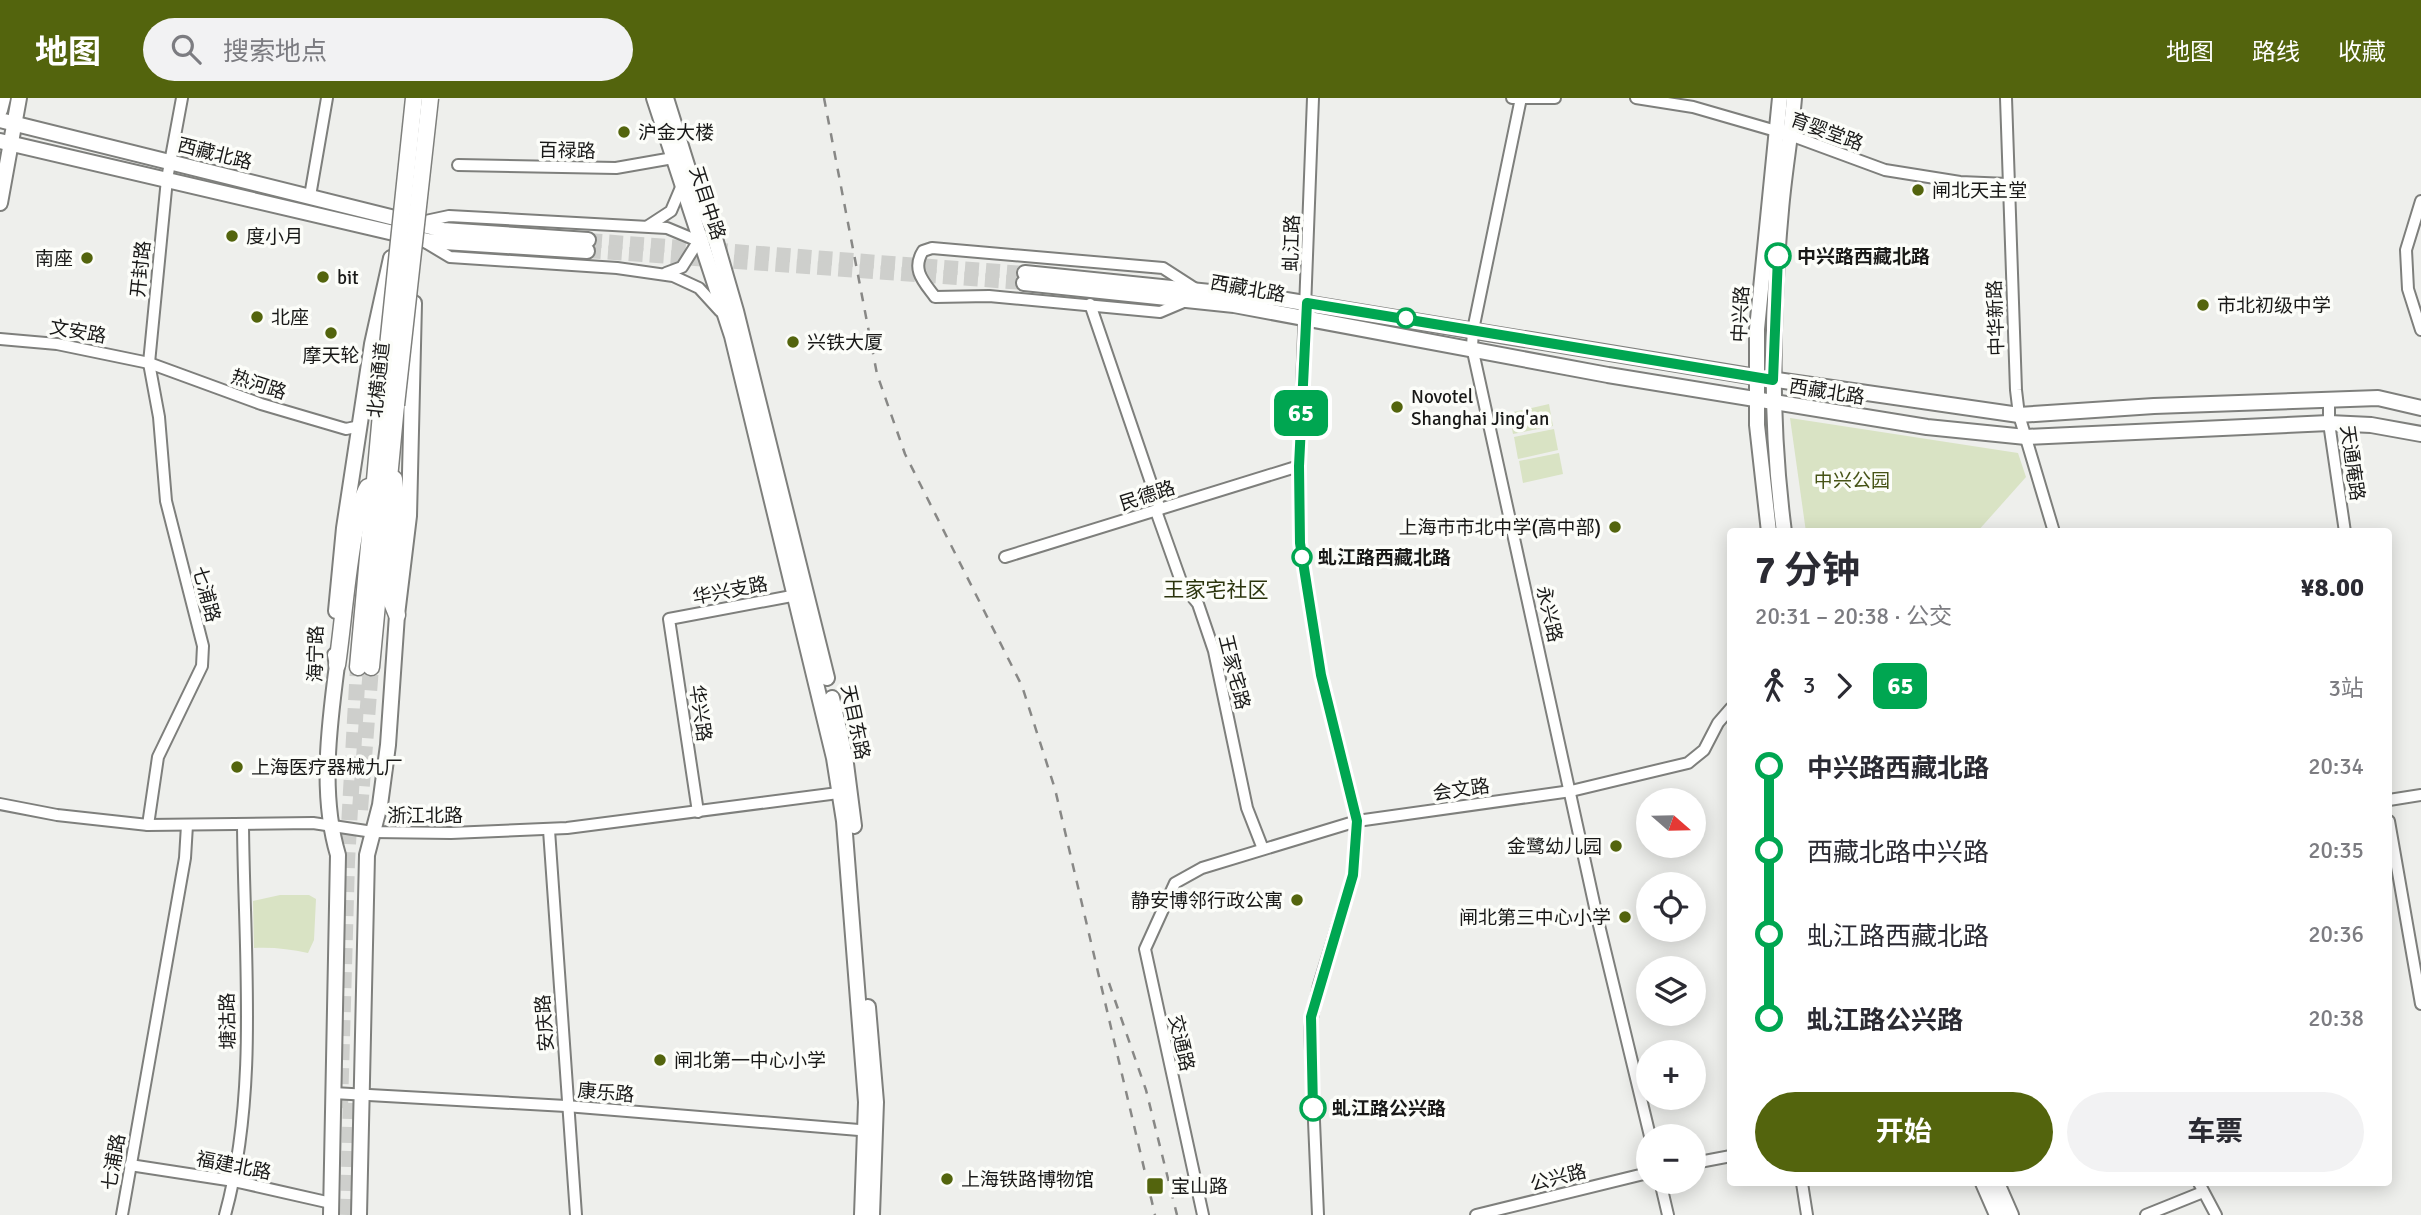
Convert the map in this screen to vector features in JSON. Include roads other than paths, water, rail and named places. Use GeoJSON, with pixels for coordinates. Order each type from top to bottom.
{"type":"FeatureCollection","features":[{"type":"Feature","properties":{"kind":"highway","name":"北横通道"},"geometry":{"type":"LineString","coordinates":[[412,98],[389,404],[391,452],[364,667],[374,476],[389,404],[433,98]]}},
{"type":"Feature","properties":{"kind":"highway"},"geometry":{"type":"LineString","coordinates":[[391,452],[397,499],[388,590],[397,615]]}},
{"type":"Feature","properties":{"kind":"highway"},"geometry":{"type":"LineString","coordinates":[[337,665],[363,495],[374,476]]}},
{"type":"Feature","properties":{"kind":"main road"},"geometry":{"type":"LineString","coordinates":[[0,110],[3,98]]}},
{"type":"Feature","properties":{"kind":"main road"},"geometry":{"type":"LineString","coordinates":[[0,203],[6,142],[15,124],[19,98]]}},
{"type":"Feature","properties":{"kind":"main road","name":"海宁路"},"geometry":{"type":"LineString","coordinates":[[331,1209],[338,855],[329,826],[328,733],[337,665],[333,639],[360,426],[372,344],[395,234],[412,98]]}},
{"type":"Feature","properties":{"kind":"main road"},"geometry":{"type":"LineString","coordinates":[[359,1215],[367,855],[388,745],[397,615],[409,516],[414,299],[433,98]]}},
{"type":"Feature","properties":{"kind":"main road","name":"天目中路"},"geometry":{"type":"LineString","coordinates":[[654,98],[727,319]]}},
{"type":"Feature","properties":{"kind":"main road","name":"天目中路"},"geometry":{"type":"LineString","coordinates":[[666,98],[691,178],[710,221],[718,250]]}},
{"type":"Feature","properties":{"kind":"main road","name":"中兴路"},"geometry":{"type":"LineString","coordinates":[[1780,98],[1783,133],[1773,402],[1784,528]]}},
{"type":"Feature","properties":{"kind":"main road","name":"中兴路"},"geometry":{"type":"LineString","coordinates":[[1769,528],[1756,400],[1763,253],[1783,133],[1794,98]]}},
{"type":"Feature","properties":{"kind":"main road","name":"西藏北路"},"geometry":{"type":"LineString","coordinates":[[0,120],[397,216],[443,230],[587,246],[420,239],[6,142]]}},
{"type":"Feature","properties":{"kind":"main road","name":"天目东路"},"geometry":{"type":"LineString","coordinates":[[718,250],[817,633],[845,792],[876,1102],[862,1215]]}},
{"type":"Feature","properties":{"kind":"main road","name":"西藏北路"},"geometry":{"type":"LineString","coordinates":[[1024,278],[1307,303],[1773,380],[2019,415],[2378,398],[2421,408]]}},
{"type":"Feature","properties":{"kind":"main road","name":"西藏北路"},"geometry":{"type":"LineString","coordinates":[[1193,293],[1306,318],[1756,400],[1927,427],[2026,436],[2329,423],[2371,425],[2421,434]]}},
{"type":"Feature","properties":{"kind":"main road","name":"天目东路"},"geometry":{"type":"LineString","coordinates":[[727,319],[845,792]]}},
{"type":"Feature","properties":{"kind":"main road","name":"天目东路"},"geometry":{"type":"LineString","coordinates":[[871,1130],[872,1215]]}},
{"type":"Feature","properties":{"kind":"main road"},"geometry":{"type":"LineString","coordinates":[[1984,1186],[1997,1215]]}},
{"type":"Feature","properties":{"kind":"main road"},"geometry":{"type":"LineString","coordinates":[[1998,1186],[2011,1215]]}},
{"type":"Feature","properties":{"kind":"street","name":"开封路"},"geometry":{"type":"LineString","coordinates":[[149,363],[167,179],[182,98]]}},
{"type":"Feature","properties":{"kind":"street"},"geometry":{"type":"LineString","coordinates":[[310,196],[327,98]]}},
{"type":"Feature","properties":{"kind":"street","name":"虬江路"},"geometry":{"type":"LineString","coordinates":[[1313,98],[1299,520],[1305,585],[1321,675],[1357,821],[1353,875],[1319,985],[1310,1027],[1318,1215]]}},
{"type":"Feature","properties":{"kind":"street"},"geometry":{"type":"LineString","coordinates":[[1518,98],[1555,98]]}},
{"type":"Feature","properties":{"kind":"street","name":"永兴路"},"geometry":{"type":"LineString","coordinates":[[1518,98],[1473,330],[1472,347],[1572,791],[1598,921],[1647,1124]]}},
{"type":"Feature","properties":{"kind":"street","name":"育婴堂路"},"geometry":{"type":"LineString","coordinates":[[1636,98],[1693,107],[1783,133],[1885,170],[1960,182],[2008,184]]}},
{"type":"Feature","properties":{"kind":"street","name":"中华新路"},"geometry":{"type":"LineString","coordinates":[[2006,98],[2019,415],[2053,528]]}},
{"type":"Feature","properties":{"kind":"street","name":"百禄路"},"geometry":{"type":"LineString","coordinates":[[458,165],[616,169],[673,158]]}},
{"type":"Feature","properties":{"kind":"street"},"geometry":{"type":"LineString","coordinates":[[645,227],[671,211],[682,184]]}},
{"type":"Feature","properties":{"kind":"street"},"geometry":{"type":"LineString","coordinates":[[2421,201],[2406,250],[2408,289],[2421,330]]}},
{"type":"Feature","properties":{"kind":"street","name":"西藏北路"},"geometry":{"type":"LineString","coordinates":[[421,222],[449,216],[645,227],[681,232],[718,250]]}},
{"type":"Feature","properties":{"kind":"street"},"geometry":{"type":"LineString","coordinates":[[663,274],[678,270],[690,257],[710,221]]}},
{"type":"Feature","properties":{"kind":"street"},"geometry":{"type":"LineString","coordinates":[[681,232],[690,243],[690,257]]}},
{"type":"Feature","properties":{"kind":"street","name":"西藏北路"},"geometry":{"type":"LineString","coordinates":[[420,239],[450,257],[663,274],[682,279],[699,288],[727,319]]}},
{"type":"Feature","properties":{"kind":"street"},"geometry":{"type":"LineString","coordinates":[[932,248],[1163,268],[1193,293],[1160,312],[1090,304],[989,296],[935,297],[918,274],[918,261],[923,251],[932,248]]}},
{"type":"Feature","properties":{"kind":"street","name":"王家宅路"},"geometry":{"type":"LineString","coordinates":[[1090,304],[1181,584],[1198,604],[1214,651],[1247,808],[1264,849]]}},
{"type":"Feature","properties":{"kind":"street","name":"文安路"},"geometry":{"type":"LineString","coordinates":[[0,339],[57,344],[149,363]]}},
{"type":"Feature","properties":{"kind":"street","name":"热河路"},"geometry":{"type":"LineString","coordinates":[[149,363],[261,404],[346,429],[360,426]]}},
{"type":"Feature","properties":{"kind":"street","name":"七浦路"},"geometry":{"type":"LineString","coordinates":[[148,825],[158,757],[202,666],[203,646],[166,501],[159,418],[149,363]]}},
{"type":"Feature","properties":{"kind":"street","name":"天通庵路"},"geometry":{"type":"LineString","coordinates":[[2329,400],[2329,423],[2344,528]]}},
{"type":"Feature","properties":{"kind":"street","name":"民德路"},"geometry":{"type":"LineString","coordinates":[[1005,557],[1299,466]]}},
{"type":"Feature","properties":{"kind":"street","name":"华兴支路"},"geometry":{"type":"LineString","coordinates":[[669,619],[797,595]]}},
{"type":"Feature","properties":{"kind":"street","name":"华兴路"},"geometry":{"type":"LineString","coordinates":[[669,619],[698,812]]}},
{"type":"Feature","properties":{"kind":"street","name":"会文路"},"geometry":{"type":"LineString","coordinates":[[1175,883],[1202,868],[1357,821],[1572,791],[1695,759],[1727,714]]}},
{"type":"Feature","properties":{"kind":"street","name":"浙江北路"},"geometry":{"type":"LineString","coordinates":[[0,804],[57,816],[148,825],[313,823],[373,832],[549,830],[845,792]]}},
{"type":"Feature","properties":{"kind":"street"},"geometry":{"type":"LineString","coordinates":[[2392,800],[2421,795]]}},
{"type":"Feature","properties":{"kind":"street","name":"七浦路"},"geometry":{"type":"LineString","coordinates":[[122,1215],[185,858],[187,825]]}},
{"type":"Feature","properties":{"kind":"street","name":"塘沽路"},"geometry":{"type":"LineString","coordinates":[[225,1215],[234,1181],[245,1091],[243,825]]}},
{"type":"Feature","properties":{"kind":"street","name":"安庆路"},"geometry":{"type":"LineString","coordinates":[[549,830],[566,1106],[576,1215]]}},
{"type":"Feature","properties":{"kind":"street"},"geometry":{"type":"LineString","coordinates":[[2392,836],[2418,969],[2421,1004]]}},
{"type":"Feature","properties":{"kind":"street","name":"交通路"},"geometry":{"type":"LineString","coordinates":[[1175,883],[1145,949],[1203,1215]]}},
{"type":"Feature","properties":{"kind":"street","name":"康乐路"},"geometry":{"type":"LineString","coordinates":[[333,1093],[566,1106],[871,1130]]}},
{"type":"Feature","properties":{"kind":"street"},"geometry":{"type":"LineString","coordinates":[[1706,1161],[1727,1157]]}},
{"type":"Feature","properties":{"kind":"street","name":"福建北路"},"geometry":{"type":"LineString","coordinates":[[130,1165],[234,1181],[331,1209]]}},
{"type":"Feature","properties":{"kind":"street","name":"公兴路"},"geometry":{"type":"LineString","coordinates":[[1476,1215],[1636,1176]]}},
{"type":"Feature","properties":{"kind":"street"},"geometry":{"type":"LineString","coordinates":[[1802,1186],[1807,1215]]}},
{"type":"Feature","properties":{"kind":"street"},"geometry":{"type":"LineString","coordinates":[[2146,1215],[2201,1187],[2216,1215]]}},
{"type":"Feature","properties":{"kind":"street"},"geometry":{"type":"LineString","coordinates":[[1664,1194],[1668,1215]]}},
{"type":"Feature","properties":{"kind":"tunnel"},"geometry":{"type":"LineString","coordinates":[[588,240],[1025,273]]}},
{"type":"Feature","properties":{"kind":"tunnel"},"geometry":{"type":"LineString","coordinates":[[587,251],[1024,283]]}},
{"type":"Feature","properties":{"kind":"tunnel"},"geometry":{"type":"LineString","coordinates":[[340,1108],[347,862],[358,667]]}},
{"type":"Feature","properties":{"kind":"tunnel"},"geometry":{"type":"LineString","coordinates":[[360,810],[371,667]]}},
{"type":"Feature","properties":{"kind":"tunnel"},"geometry":{"type":"LineString","coordinates":[[348,1215],[351,1091]]}},
{"type":"Feature","properties":{"kind":"railway"},"geometry":{"type":"LineString","coordinates":[[824,98],[877,374],[905,454],[1022,686],[1055,789],[1155,1215]]}},
{"type":"Feature","properties":{"kind":"railway"},"geometry":{"type":"LineString","coordinates":[[1109,983],[1146,1090],[1177,1215]]}},
{"type":"Feature","properties":{"kind":"place","name":"沪金大楼"},"geometry":{"type":"Point","coordinates":[624,132]}},
{"type":"Feature","properties":{"kind":"place","name":"闸北天主堂"},"geometry":{"type":"Point","coordinates":[1918,190]}},
{"type":"Feature","properties":{"kind":"place","name":"度小月"},"geometry":{"type":"Point","coordinates":[232,236]}},
{"type":"Feature","properties":{"kind":"place","name":"中兴路西藏北路"},"geometry":{"type":"Point","coordinates":[1778,256]}},
{"type":"Feature","properties":{"kind":"place","name":"南座"},"geometry":{"type":"Point","coordinates":[87,258]}},
{"type":"Feature","properties":{"kind":"place","name":"bit"},"geometry":{"type":"Point","coordinates":[323,277]}},
{"type":"Feature","properties":{"kind":"place","name":"市北初级中学"},"geometry":{"type":"Point","coordinates":[2203,305]}},
{"type":"Feature","properties":{"kind":"place","name":"北座"},"geometry":{"type":"Point","coordinates":[257,317]}},
{"type":"Feature","properties":{"kind":"place","name":"摩天轮"},"geometry":{"type":"Point","coordinates":[331,333]}},
{"type":"Feature","properties":{"kind":"place","name":"兴铁大厦"},"geometry":{"type":"Point","coordinates":[793,342]}},
{"type":"Feature","properties":{"kind":"place","name":"Novotel Shanghai Jing'an"},"geometry":{"type":"Point","coordinates":[1397,407]}},
{"type":"Feature","properties":{"kind":"place","name":"上海市市北中学(高中部)"},"geometry":{"type":"Point","coordinates":[1615,527]}},
{"type":"Feature","properties":{"kind":"place","name":"虬江路西藏北路"},"geometry":{"type":"Point","coordinates":[1302,557]}},
{"type":"Feature","properties":{"kind":"place","name":"上海医疗器械九厂"},"geometry":{"type":"Point","coordinates":[237,767]}},
{"type":"Feature","properties":{"kind":"place","name":"金鹭幼儿园"},"geometry":{"type":"Point","coordinates":[1616,846]}},
{"type":"Feature","properties":{"kind":"place","name":"静安博邻行政公寓"},"geometry":{"type":"Point","coordinates":[1297,900]}},
{"type":"Feature","properties":{"kind":"place","name":"闸北第三中心小学"},"geometry":{"type":"Point","coordinates":[1625,917]}},
{"type":"Feature","properties":{"kind":"place","name":"闸北第一中心小学"},"geometry":{"type":"Point","coordinates":[660,1060]}},
{"type":"Feature","properties":{"kind":"place","name":"虬江路公兴路"},"geometry":{"type":"Point","coordinates":[1313,1108]}},
{"type":"Feature","properties":{"kind":"place","name":"上海铁路博物馆"},"geometry":{"type":"Point","coordinates":[947,1179]}},
{"type":"Feature","properties":{"kind":"place","name":"宝山路"},"geometry":{"type":"Point","coordinates":[1155,1186]}},
{"type":"Feature","properties":{"kind":"district","name":"王家宅社区"},"geometry":{"type":"Point","coordinates":[1216,590]}},
{"type":"Feature","properties":{"kind":"park label","name":"中兴公园"},"geometry":{"type":"Point","coordinates":[1852,480]}}]}
